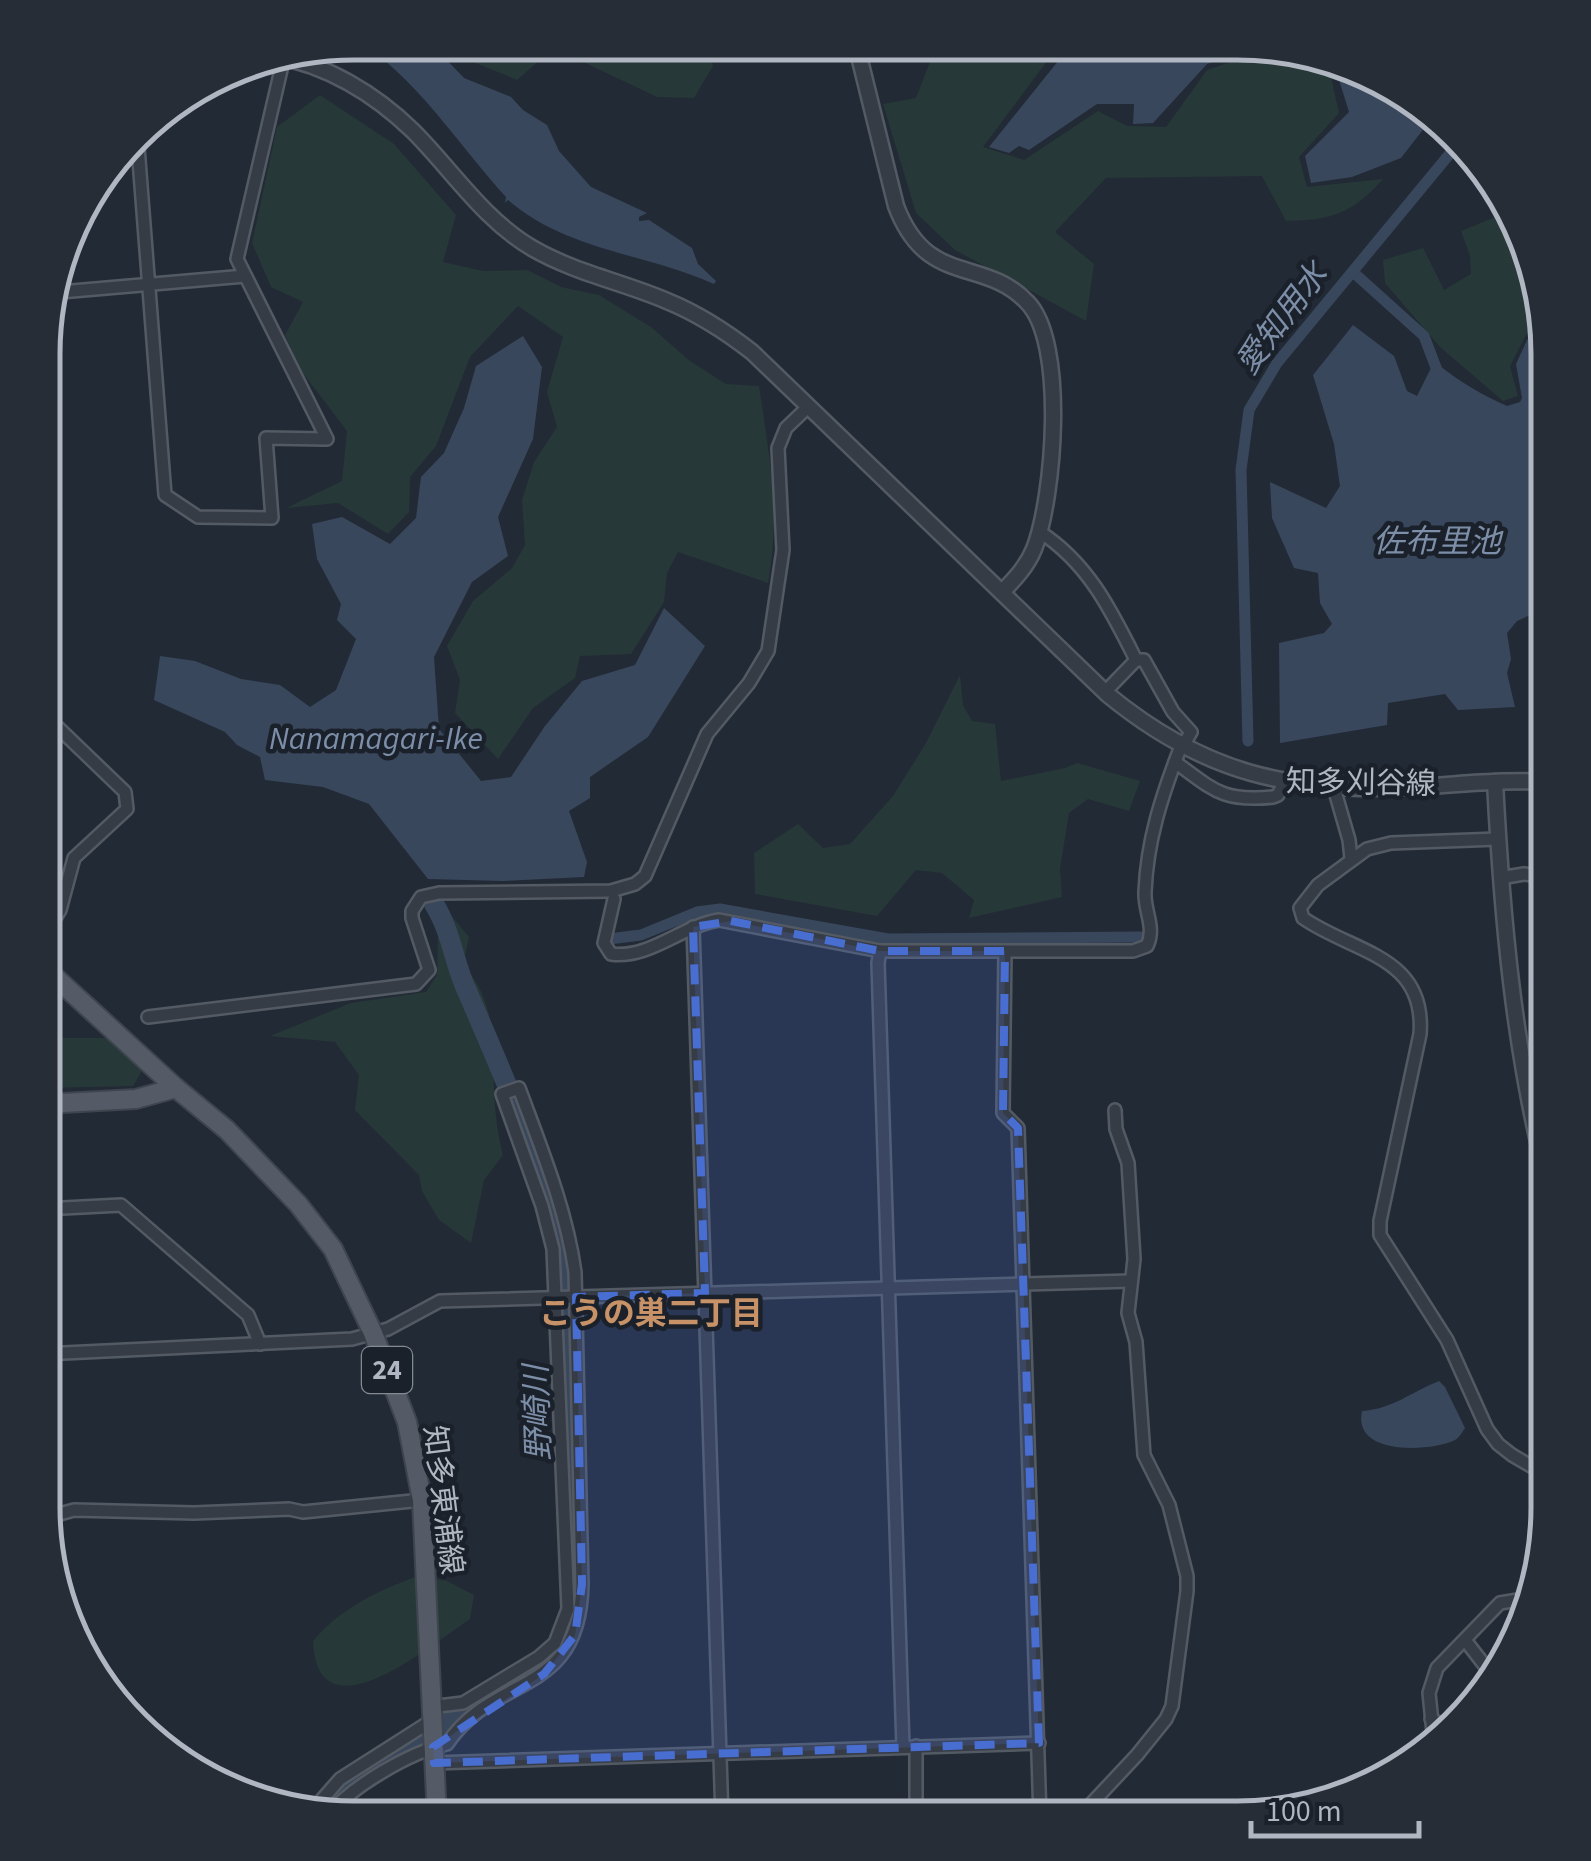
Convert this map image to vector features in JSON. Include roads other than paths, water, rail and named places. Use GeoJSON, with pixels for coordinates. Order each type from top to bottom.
{"type":"FeatureCollection","features":[{"type":"Feature","properties":{"kind":"main road","name":"知多東浦線"},"geometry":{"type":"LineString","coordinates":[[60,982],[227,1130],[298,1204],[332,1249],[373,1333],[407,1422],[422,1500],[436,1800]]}},
{"type":"Feature","properties":{"kind":"main road"},"geometry":{"type":"LineString","coordinates":[[60,1103],[136,1099],[176,1088]]}},
{"type":"Feature","properties":{"kind":"street"},"geometry":{"type":"LineString","coordinates":[[860,60],[896,206],[906,229],[938,260],[1018,294],[1041,320],[1051,376],[1052,437],[1040,532],[1028,561],[1002,592]]}},
{"type":"Feature","properties":{"kind":"street","name":"知多刈谷線"},"geometry":{"type":"LineString","coordinates":[[302,65],[339,78],[390,110],[481,208],[530,247],[578,270],[664,299],[712,322],[752,352],[1142,723],[1236,771],[1284,783],[1334,788],[1531,782]]}},
{"type":"Feature","properties":{"kind":"street"},"geometry":{"type":"LineString","coordinates":[[139,154],[165,495],[198,517],[272,518],[266,438],[327,439],[238,259],[275,72]]}},
{"type":"Feature","properties":{"kind":"street"},"geometry":{"type":"LineString","coordinates":[[67,292],[245,276]]}},
{"type":"Feature","properties":{"kind":"street"},"geometry":{"type":"LineString","coordinates":[[148,1017],[416,984],[429,970],[412,918],[412,911],[422,897],[439,893],[611,891],[635,884],[645,876],[707,734],[749,683],[768,651],[783,550],[780,436],[808,407]]}},
{"type":"Feature","properties":{"kind":"street"},"geometry":{"type":"LineString","coordinates":[[1040,532],[1077,562],[1092,580],[1107,601],[1136,660]]}},
{"type":"Feature","properties":{"kind":"street"},"geometry":{"type":"LineString","coordinates":[[614,898],[604,943],[611,954],[628,956],[710,921],[731,921],[880,950],[1133,952],[1147,946],[1151,936],[1145,896],[1157,807],[1174,762],[1191,732],[1173,712],[1144,660],[1136,660],[1106,692]]}},
{"type":"Feature","properties":{"kind":"street"},"geometry":{"type":"LineString","coordinates":[[60,738],[125,792],[127,809],[74,858],[60,910]]}},
{"type":"Feature","properties":{"kind":"street"},"geometry":{"type":"LineString","coordinates":[[1174,762],[1234,799],[1273,798],[1284,783]]}},
{"type":"Feature","properties":{"kind":"street"},"geometry":{"type":"LineString","coordinates":[[1495,782],[1510,983],[1530,1108]]}},
{"type":"Feature","properties":{"kind":"street"},"geometry":{"type":"LineString","coordinates":[[1334,788],[1351,858]]}},
{"type":"Feature","properties":{"kind":"street"},"geometry":{"type":"LineString","coordinates":[[1498,839],[1391,843],[1367,849],[1305,898],[1300,908],[1303,918],[1397,970],[1415,993],[1421,1018],[1380,1235],[1448,1340],[1488,1429],[1498,1444],[1530,1466]]}},
{"type":"Feature","properties":{"kind":"street"},"geometry":{"type":"LineString","coordinates":[[1500,878],[1531,875]]}},
{"type":"Feature","properties":{"kind":"street"},"geometry":{"type":"LineString","coordinates":[[693,927],[721,1800]]}},
{"type":"Feature","properties":{"kind":"street"},"geometry":{"type":"LineString","coordinates":[[880,950],[888,1286],[914,1800]]}},
{"type":"Feature","properties":{"kind":"street"},"geometry":{"type":"LineString","coordinates":[[1005,950],[1002,1113],[1018,1128],[1040,1800]]}},
{"type":"Feature","properties":{"kind":"street"},"geometry":{"type":"LineString","coordinates":[[341,1800],[432,1733],[463,1704],[539,1657],[555,1644],[565,1621],[556,1268],[549,1229],[502,1094],[519,1088],[566,1226],[574,1297],[582,1584],[575,1635],[566,1652],[544,1674],[459,1726],[447,1744],[432,1733]]}},
{"type":"Feature","properties":{"kind":"street"},"geometry":{"type":"LineString","coordinates":[[1095,1800],[1138,1755],[1172,1706],[1187,1592],[1187,1576],[1169,1505],[1144,1455],[1136,1342],[1128,1312],[1134,1259],[1128,1163],[1116,1129],[1116,1110]]}},
{"type":"Feature","properties":{"kind":"street"},"geometry":{"type":"LineString","coordinates":[[60,1207],[121,1204],[248,1315],[260,1344]]}},
{"type":"Feature","properties":{"kind":"street"},"geometry":{"type":"LineString","coordinates":[[60,1353],[352,1340],[440,1301],[1131,1281]]}},
{"type":"Feature","properties":{"kind":"street"},"geometry":{"type":"LineString","coordinates":[[61,1514],[74,1510],[194,1513],[289,1508],[303,1512],[422,1500]]}},
{"type":"Feature","properties":{"kind":"street"},"geometry":{"type":"LineString","coordinates":[[1432,1727],[1430,1681],[1437,1668],[1500,1604],[1514,1603]]}},
{"type":"Feature","properties":{"kind":"street"},"geometry":{"type":"LineString","coordinates":[[1465,1640],[1484,1665]]}},
{"type":"Feature","properties":{"kind":"street"},"geometry":{"type":"LineString","coordinates":[[1431,1719],[1437,1722]]}},
{"type":"Feature","properties":{"kind":"street"},"geometry":{"type":"LineString","coordinates":[[323,1798],[340,1779],[432,1733],[720,1752],[1039,1743]]}},
{"type":"Feature","properties":{"kind":"water"},"geometry":{"type":"Polygon","coordinates":[[[1059,60],[1219,60],[1207,64],[1153,123],[1133,124],[1134,104],[1097,104],[1029,150],[1019,146],[1009,153],[989,147],[1059,60]]]}},
{"type":"Feature","properties":{"kind":"water"},"geometry":{"type":"Polygon","coordinates":[[[385,61],[448,61],[464,78],[511,97],[547,125],[559,151],[591,187],[647,213],[639,221],[649,220],[692,248],[698,264],[716,281],[714,284],[581,241],[531,217],[508,200],[505,203],[506,197],[385,61]]]}},
{"type":"Feature","properties":{"kind":"water"},"geometry":{"type":"Polygon","coordinates":[[[1339,79],[1367,90],[1424,128],[1401,158],[1352,177],[1311,183],[1305,156],[1349,112],[1339,79]]]}},
{"type":"Feature","properties":{"kind":"water","name":"佐布里池"},"geometry":{"type":"Polygon","coordinates":[[[1353,325],[1394,356],[1407,391],[1417,396],[1431,368],[1440,366],[1507,406],[1522,398],[1516,364],[1530,336],[1531,615],[1517,621],[1507,633],[1511,659],[1507,673],[1515,707],[1458,710],[1445,694],[1388,703],[1387,725],[1280,743],[1279,643],[1324,633],[1332,624],[1320,603],[1318,573],[1294,568],[1272,518],[1270,482],[1326,508],[1340,486],[1334,444],[1313,375],[1353,325]]]}},
{"type":"Feature","properties":{"kind":"water","name":"Nanamagari-Ike"},"geometry":{"type":"Polygon","coordinates":[[[523,336],[542,367],[533,439],[498,517],[508,556],[472,582],[434,657],[439,729],[481,781],[511,777],[582,681],[635,665],[664,608],[705,646],[648,737],[590,777],[590,798],[569,811],[587,862],[584,877],[428,879],[369,804],[323,787],[265,780],[260,757],[237,745],[225,732],[154,700],[160,656],[195,661],[241,679],[280,685],[310,707],[336,690],[356,639],[337,620],[341,604],[317,559],[312,524],[342,517],[390,544],[416,518],[421,477],[444,453],[464,408],[476,366],[523,336]]]}},
{"type":"Feature","properties":{"kind":"water"},"geometry":{"type":"Polygon","coordinates":[[[1439,1381],[1465,1428],[1456,1439],[1429,1447],[1395,1447],[1369,1436],[1362,1426],[1362,1411],[1393,1404],[1439,1381]]]}},
{"type":"Feature","properties":{"kind":"waterway","name":"愛知用水"},"geometry":{"type":"LineString","coordinates":[[1248,741],[1241,470],[1249,410],[1277,363],[1451,153]]}},
{"type":"Feature","properties":{"kind":"waterway"},"geometry":{"type":"LineString","coordinates":[[1353,272],[1424,336],[1440,378]]}},
{"type":"Feature","properties":{"kind":"waterway","name":"野崎川"},"geometry":{"type":"LineString","coordinates":[[333,1800],[344,1786],[544,1663],[558,1651],[574,1621],[564,1269],[535,1159],[434,904]]}},
{"type":"Feature","properties":{"kind":"waterway","name":"愛知用水"},"geometry":{"type":"LineString","coordinates":[[609,939],[641,935],[697,912],[720,909],[888,939],[1141,937]]}},
{"type":"Feature","properties":{"kind":"district","name":"こうの巣二丁目"},"geometry":{"type":"Point","coordinates":[651,1314]}}]}
